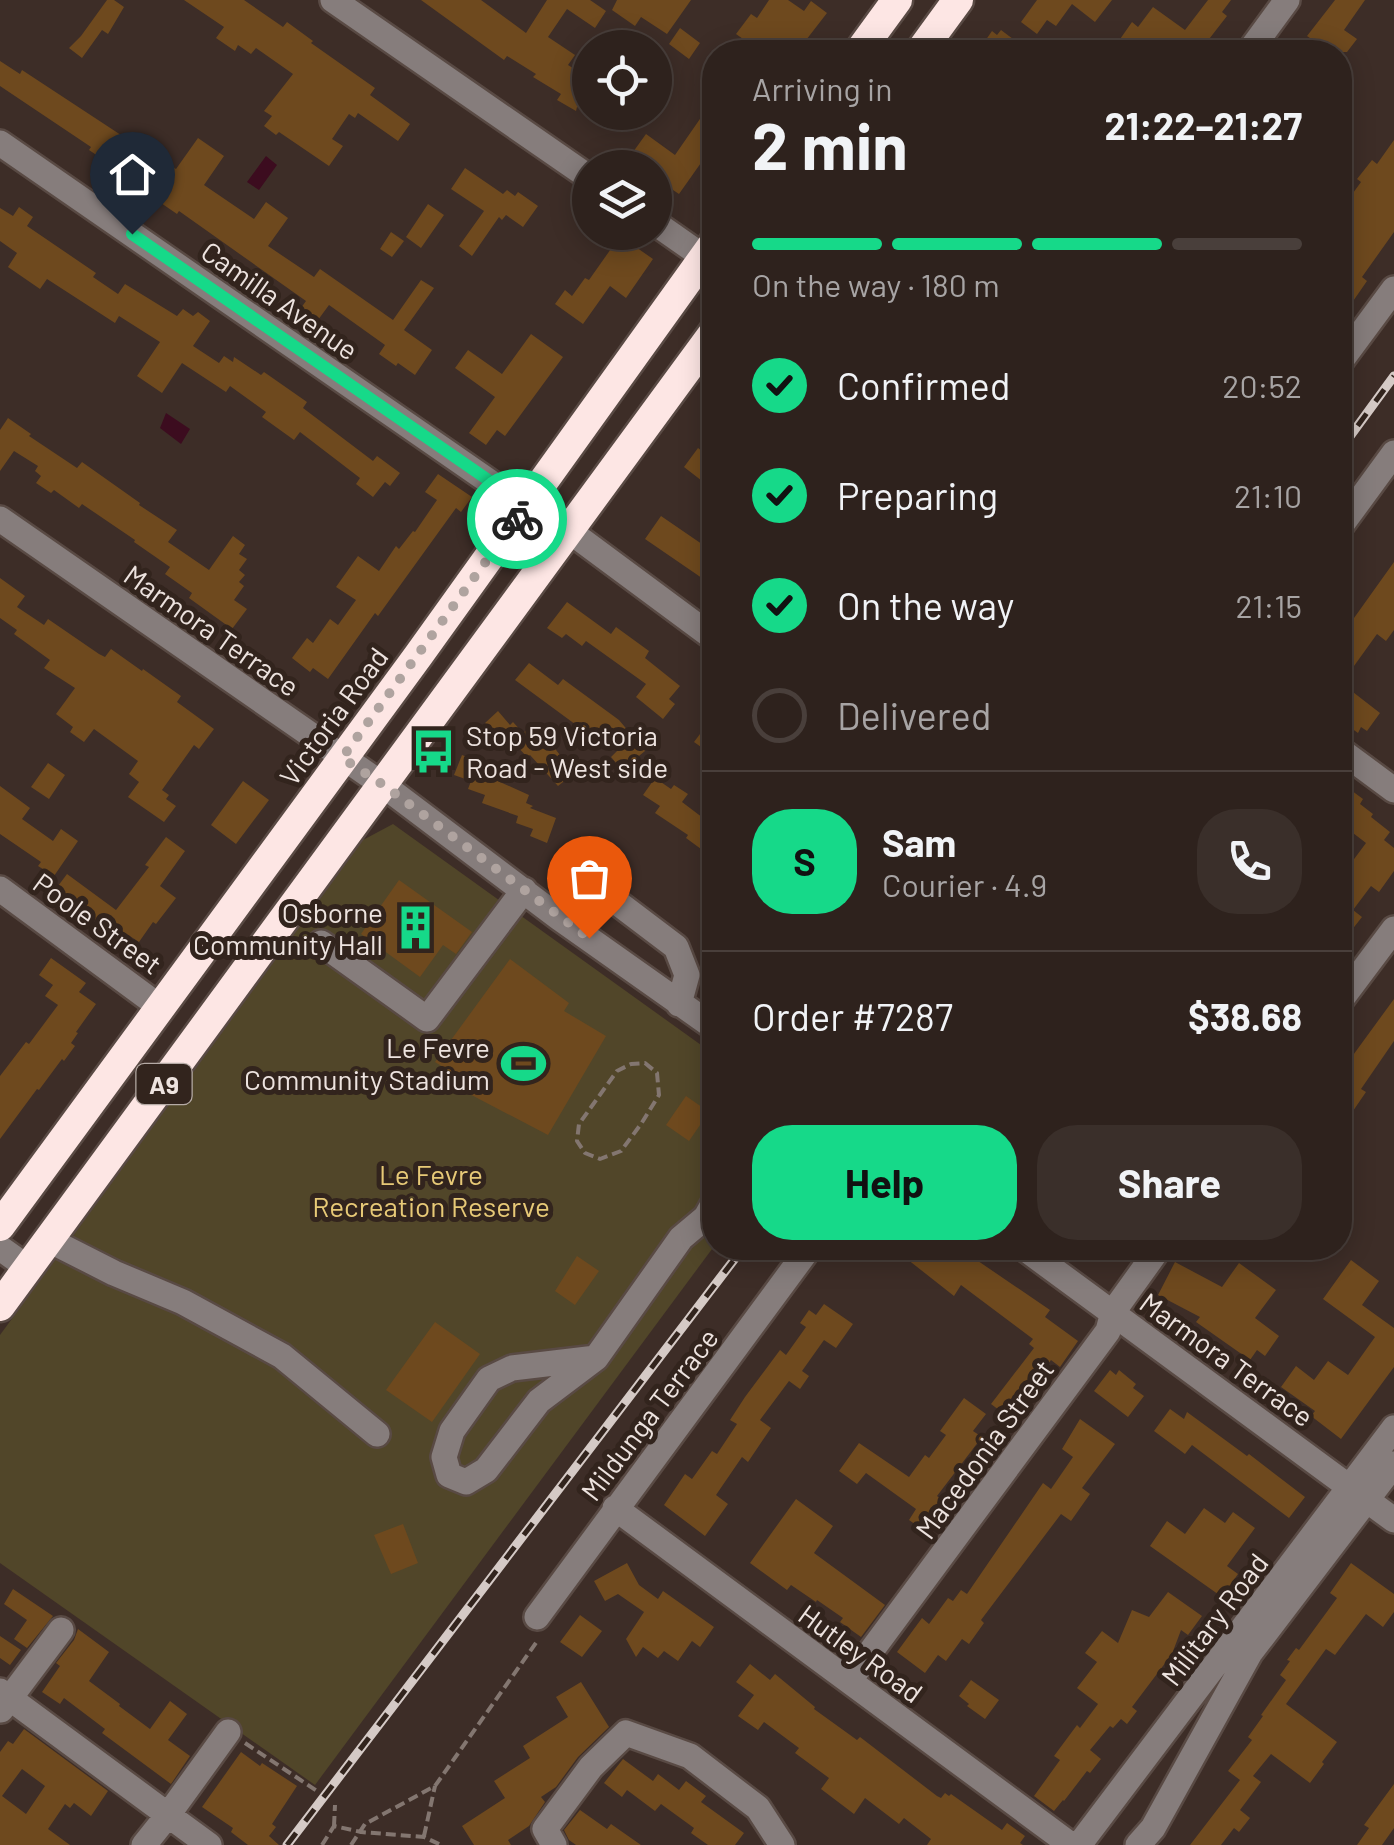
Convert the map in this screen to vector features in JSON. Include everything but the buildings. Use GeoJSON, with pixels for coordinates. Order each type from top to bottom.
{"type":"FeatureCollection","features":[{"type":"Feature","properties":{"kind":"highway"},"geometry":{"type":"LineString","coordinates":[[929,40],[958,0]]}},
{"type":"Feature","properties":{"kind":"highway"},"geometry":{"type":"LineString","coordinates":[[866,40],[885,4]]}},
{"type":"Feature","properties":{"kind":"highway","name":"Victoria Road"},"geometry":{"type":"LineString","coordinates":[[0,1226],[702,267]]}},
{"type":"Feature","properties":{"kind":"highway","name":"A9"},"geometry":{"type":"LineString","coordinates":[[0,1306],[702,350]]}},
{"type":"Feature","properties":{"kind":"highway"},"geometry":{"type":"LineString","coordinates":[[418,656],[454,685]]}},
{"type":"Feature","properties":{"kind":"street"},"geometry":{"type":"LineString","coordinates":[[334,0],[572,165]]}},
{"type":"Feature","properties":{"kind":"street"},"geometry":{"type":"LineString","coordinates":[[1258,40],[1287,0]]}},
{"type":"Feature","properties":{"kind":"street","name":"Camilla Avenue"},"geometry":{"type":"LineString","coordinates":[[0,143],[526,506]]}},
{"type":"Feature","properties":{"kind":"street"},"geometry":{"type":"LineString","coordinates":[[672,233],[702,250]]}},
{"type":"Feature","properties":{"kind":"street"},"geometry":{"type":"LineString","coordinates":[[1352,346],[1394,289]]}},
{"type":"Feature","properties":{"kind":"street"},"geometry":{"type":"LineString","coordinates":[[1352,511],[1394,453]]}},
{"type":"Feature","properties":{"kind":"street","name":"Marmora Terrace"},"geometry":{"type":"LineString","coordinates":[[0,519],[382,784],[702,1019]]}},
{"type":"Feature","properties":{"kind":"street"},"geometry":{"type":"LineString","coordinates":[[568,530],[702,629]]}},
{"type":"Feature","properties":{"kind":"street"},"geometry":{"type":"LineString","coordinates":[[1352,759],[1394,790]]}},
{"type":"Feature","properties":{"kind":"street","name":"Poole Street"},"geometry":{"type":"LineString","coordinates":[[0,888],[160,1007]]}},
{"type":"Feature","properties":{"kind":"street"},"geometry":{"type":"LineString","coordinates":[[321,943],[426,1019],[524,890]]}},
{"type":"Feature","properties":{"kind":"street"},"geometry":{"type":"LineString","coordinates":[[558,916],[579,894],[606,894],[676,946],[687,975],[679,1004]]}},
{"type":"Feature","properties":{"kind":"street"},"geometry":{"type":"LineString","coordinates":[[1352,985],[1394,929]]}},
{"type":"Feature","properties":{"kind":"street"},"geometry":{"type":"LineString","coordinates":[[596,1358],[512,1368],[489,1379],[452,1430],[444,1457],[449,1475],[466,1482],[486,1470],[540,1401],[596,1358],[681,1238],[702,1220]]}},
{"type":"Feature","properties":{"kind":"street"},"geometry":{"type":"LineString","coordinates":[[49,1240],[183,1302],[282,1356],[377,1434]]}},
{"type":"Feature","properties":{"kind":"street"},"geometry":{"type":"LineString","coordinates":[[0,1248],[28,1268]]}},
{"type":"Feature","properties":{"kind":"street","name":"Mildunga Terrace"},"geometry":{"type":"LineString","coordinates":[[538,1616],[800,1260]]}},
{"type":"Feature","properties":{"kind":"street","name":"Marmora Terrace"},"geometry":{"type":"LineString","coordinates":[[1040,1260],[1394,1520]]}},
{"type":"Feature","properties":{"kind":"street","name":"Macedonia Street"},"geometry":{"type":"LineString","coordinates":[[849,1682],[1108,1331],[1112,1312],[1150,1260]]}},
{"type":"Feature","properties":{"kind":"street","name":"Military Road"},"geometry":{"type":"LineString","coordinates":[[1138,1845],[1153,1828],[1250,1653],[1358,1493],[1394,1428]]}},
{"type":"Feature","properties":{"kind":"street","name":"Military Road"},"geometry":{"type":"LineString","coordinates":[[1080,1845],[1358,1493],[1394,1464]]}},
{"type":"Feature","properties":{"kind":"street","name":"Hutley Road"},"geometry":{"type":"LineString","coordinates":[[615,1508],[1070,1845]]}},
{"type":"Feature","properties":{"kind":"street"},"geometry":{"type":"LineString","coordinates":[[61,1630],[3,1700],[209,1845]]}},
{"type":"Feature","properties":{"kind":"street"},"geometry":{"type":"LineString","coordinates":[[144,1845],[228,1732]]}},
{"type":"Feature","properties":{"kind":"street"},"geometry":{"type":"LineString","coordinates":[[554,1845],[545,1830],[591,1767],[626,1733],[690,1756],[758,1808],[782,1845]]}},
{"type":"Feature","properties":{"kind":"path"},"geometry":{"type":"LineString","coordinates":[[631,1064],[644,1064],[658,1073],[659,1095],[642,1124],[621,1151],[600,1159],[585,1152],[577,1140],[579,1124],[617,1071],[631,1064]]}},
{"type":"Feature","properties":{"kind":"path"},"geometry":{"type":"LineString","coordinates":[[424,1836],[435,1786],[542,1634],[538,1616]]}},
{"type":"Feature","properties":{"kind":"path"},"geometry":{"type":"LineString","coordinates":[[228,1732],[317,1791]]}},
{"type":"Feature","properties":{"kind":"path"},"geometry":{"type":"LineString","coordinates":[[351,1845],[366,1824],[435,1786]]}},
{"type":"Feature","properties":{"kind":"path"},"geometry":{"type":"LineString","coordinates":[[322,1845],[334,1826],[335,1806]]}},
{"type":"Feature","properties":{"kind":"path"},"geometry":{"type":"LineString","coordinates":[[334,1826],[360,1832],[424,1836],[441,1845]]}},
{"type":"Feature","properties":{"kind":"green space","name":"Le Fevre Recreation Reserve"},"geometry":{"type":"Polygon","coordinates":[[[393,824],[702,1046],[704,1260],[315,1785],[0,1563],[0,1335],[363,840],[393,824]]]}},
{"type":"Feature","properties":{"kind":"shaded area"},"geometry":{"type":"Polygon","coordinates":[[[266,156],[277,165],[259,190],[247,182],[266,156]]]}},
{"type":"Feature","properties":{"kind":"shaded area"},"geometry":{"type":"Polygon","coordinates":[[[166,413],[190,429],[181,444],[160,428],[166,413]]]}},
{"type":"Feature","properties":{"kind":"railway"},"geometry":{"type":"LineString","coordinates":[[1352,434],[1394,376]]}},
{"type":"Feature","properties":{"kind":"railway"},"geometry":{"type":"LineString","coordinates":[[287,1845],[734,1260]]}},
{"type":"Feature","properties":{"kind":"way so far"},"geometry":{"type":"LineString","coordinates":[[517,519],[342,758],[589,938]]}},
{"type":"Feature","properties":{"kind":"place","name":"Stop 59 Victoria Road - West side"},"geometry":{"type":"Point","coordinates":[433,751]}},
{"type":"Feature","properties":{"kind":"place","name":"Osborne Community Hall"},"geometry":{"type":"Point","coordinates":[416,928]}},
{"type":"Feature","properties":{"kind":"place","name":"Le Fevre Community Stadium"},"geometry":{"type":"Point","coordinates":[523,1063]}},
{"type":"Feature","properties":{"kind":"route"},"geometry":{"type":"LineString","coordinates":[[132,234],[526,506],[517,519]]}}]}
